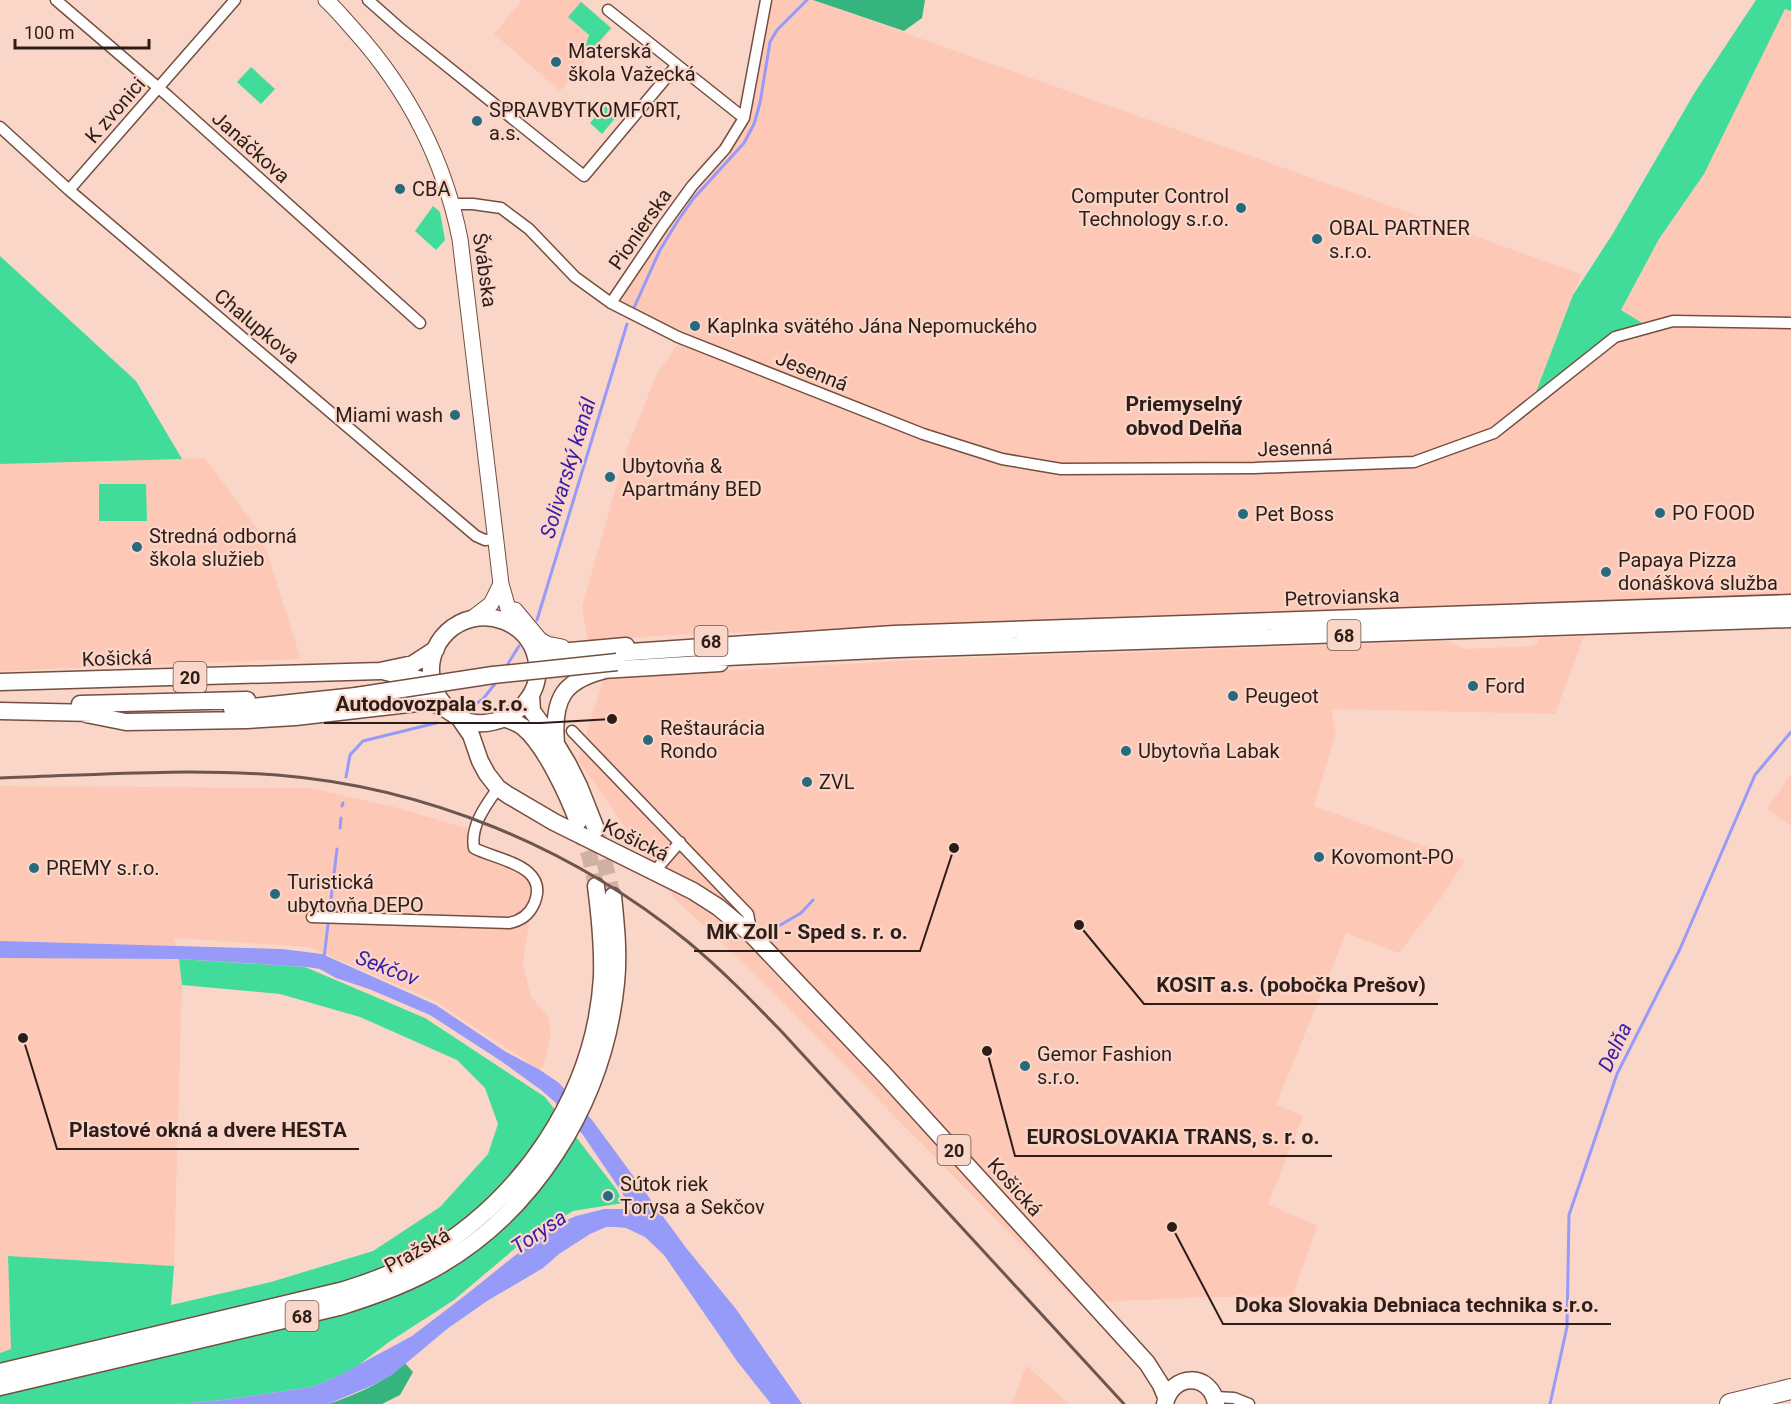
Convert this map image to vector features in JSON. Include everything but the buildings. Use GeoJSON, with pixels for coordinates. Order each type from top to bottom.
{"type":"FeatureCollection","features":[{"type":"Feature","properties":{"kind":"highway"},"geometry":{"type":"LineString","coordinates":[[1730,1404],[1791,1389]]}},
{"type":"Feature","properties":{"kind":"main road","name":"Petrovianska"},"geometry":{"type":"LineString","coordinates":[[896,642],[1791,603]]}},
{"type":"Feature","properties":{"kind":"main road"},"geometry":{"type":"LineString","coordinates":[[596,830],[579,786],[556,744],[532,711],[533,691],[538,676],[538,665],[531,644],[518,627],[498,618],[486,616],[474,616],[453,626],[443,636],[436,649],[431,672],[438,698],[455,715],[486,723],[515,713],[533,691],[557,675],[614,661]]}},
{"type":"Feature","properties":{"kind":"main road","name":"Petrovianska"},"geometry":{"type":"LineString","coordinates":[[896,642],[1791,619]]}},
{"type":"Feature","properties":{"kind":"main road","name":"68"},"geometry":{"type":"LineString","coordinates":[[531,644],[548,653],[818,633],[896,642]]}},
{"type":"Feature","properties":{"kind":"main road"},"geometry":{"type":"LineString","coordinates":[[86,714],[246,709],[526,662],[614,661],[896,642]]}},
{"type":"Feature","properties":{"kind":"main road","name":"Košická"},"geometry":{"type":"LineString","coordinates":[[0,682],[380,671],[413,664],[436,649]]}},
{"type":"Feature","properties":{"kind":"main road"},"geometry":{"type":"LineString","coordinates":[[556,744],[557,705],[565,692],[582,677],[614,661]]}},
{"type":"Feature","properties":{"kind":"main road","name":"Košická"},"geometry":{"type":"LineString","coordinates":[[380,671],[423,680],[434,687]]}},
{"type":"Feature","properties":{"kind":"main road"},"geometry":{"type":"LineString","coordinates":[[0,702],[97,704],[248,700],[355,692]]}},
{"type":"Feature","properties":{"kind":"main road","name":"20"},"geometry":{"type":"LineString","coordinates":[[0,711],[86,714],[126,722],[246,720],[295,717],[426,702],[438,704],[455,715]]}},
{"type":"Feature","properties":{"kind":"main road","name":"Košická"},"geometry":{"type":"LineString","coordinates":[[455,715],[471,735],[487,774],[498,788],[554,822],[693,891],[717,906],[752,934],[896,1087],[1147,1363],[1161,1385],[1166,1401]]}},
{"type":"Feature","properties":{"kind":"main road"},"geometry":{"type":"LineString","coordinates":[[478,754],[480,743],[487,731],[502,719]]}},
{"type":"Feature","properties":{"kind":"main road"},"geometry":{"type":"LineString","coordinates":[[502,719],[523,727],[542,752],[564,788],[578,822]]}},
{"type":"Feature","properties":{"kind":"main road","name":"Pražská"},"geometry":{"type":"LineString","coordinates":[[589,1072],[602,979],[603,947],[597,886]]}},
{"type":"Feature","properties":{"kind":"main road","name":"Pražská"},"geometry":{"type":"LineString","coordinates":[[0,1387],[330,1310],[369,1298],[448,1260],[494,1224],[520,1199],[551,1147],[570,1099],[589,1072],[610,1026],[616,981],[617,946],[613,896]]}},
{"type":"Feature","properties":{"kind":"main road","name":"Pražská"},"geometry":{"type":"LineString","coordinates":[[0,1372],[306,1300],[344,1290],[392,1272],[439,1247],[487,1211],[551,1147]]}},
{"type":"Feature","properties":{"kind":"main road","name":"Košická"},"geometry":{"type":"LineString","coordinates":[[1147,1363],[1180,1383]]}},
{"type":"Feature","properties":{"kind":"main road","name":"Košická"},"geometry":{"type":"LineString","coordinates":[[1166,1401],[1174,1386],[1191,1380],[1203,1383],[1216,1400]]}},
{"type":"Feature","properties":{"kind":"street","name":"Janáčkova"},"geometry":{"type":"LineString","coordinates":[[56,0],[158,88],[420,323]]}},
{"type":"Feature","properties":{"kind":"street","name":"K zvonici"},"geometry":{"type":"LineString","coordinates":[[69,190],[235,0]]}},
{"type":"Feature","properties":{"kind":"street","name":"Švábska"},"geometry":{"type":"LineString","coordinates":[[326,0],[369,47],[399,86],[433,148],[453,204],[460,239],[501,584],[509,612],[518,627]]}},
{"type":"Feature","properties":{"kind":"street"},"geometry":{"type":"LineString","coordinates":[[368,0],[584,177],[676,66]]}},
{"type":"Feature","properties":{"kind":"street","name":"Pionierska"},"geometry":{"type":"LineString","coordinates":[[611,303],[663,226],[692,186],[725,149],[744,118],[766,0]]}},
{"type":"Feature","properties":{"kind":"street"},"geometry":{"type":"LineString","coordinates":[[608,10],[744,118]]}},
{"type":"Feature","properties":{"kind":"street","name":"Chalupkova"},"geometry":{"type":"LineString","coordinates":[[0,127],[69,190],[476,536],[485,540],[496,539]]}},
{"type":"Feature","properties":{"kind":"street"},"geometry":{"type":"LineString","coordinates":[[453,204],[501,208],[529,229],[575,277],[611,303]]}},
{"type":"Feature","properties":{"kind":"street","name":"Jesenná"},"geometry":{"type":"LineString","coordinates":[[611,303],[636,317],[725,357],[923,434],[1002,459],[1070,470],[1255,468],[1414,462],[1494,433],[1615,337],[1673,321],[1791,323]]}},
{"type":"Feature","properties":{"kind":"street"},"geometry":{"type":"LineString","coordinates":[[474,616],[491,604],[501,584]]}},
{"type":"Feature","properties":{"kind":"street"},"geometry":{"type":"LineString","coordinates":[[501,584],[518,615],[540,640],[552,646],[577,650]]}},
{"type":"Feature","properties":{"kind":"street","name":"Košická"},"geometry":{"type":"LineString","coordinates":[[572,731],[748,914],[752,934]]}},
{"type":"Feature","properties":{"kind":"street"},"geometry":{"type":"LineString","coordinates":[[317,918],[509,923],[518,922],[524,918],[532,908],[536,895],[531,874],[518,864],[474,848],[473,840],[478,821],[498,788]]}},
{"type":"Feature","properties":{"kind":"street"},"geometry":{"type":"LineString","coordinates":[[654,872],[680,842]]}},
{"type":"Feature","properties":{"kind":"street"},"geometry":{"type":"LineString","coordinates":[[1216,1400],[1234,1398],[1249,1404]]}},
{"type":"Feature","properties":{"kind":"shaded area","name":"Materská škola Važecká"},"geometry":{"type":"Polygon","coordinates":[[[522,0],[580,0],[613,28],[560,91],[494,34],[522,0]]]}},
{"type":"Feature","properties":{"kind":"shaded area"},"geometry":{"type":"Polygon","coordinates":[[[766,0],[813,0],[1581,274],[1537,392],[1609,338],[1646,326],[1621,310],[1659,239],[1704,174],[1785,9],[1791,11],[1791,597],[1058,620],[674,635],[588,641],[582,607],[627,448],[656,376],[680,340],[611,304],[625,270],[675,198],[705,159],[743,119],[766,0]]]}},
{"type":"Feature","properties":{"kind":"shaded area"},"geometry":{"type":"Polygon","coordinates":[[[205,458],[261,534],[301,659],[0,671],[0,464],[205,458]]]}},
{"type":"Feature","properties":{"kind":"shaded area"},"geometry":{"type":"Polygon","coordinates":[[[1584,636],[1555,714],[1331,709],[1336,733],[1314,806],[1465,861],[1441,898],[1399,953],[1346,933],[1276,1105],[1303,1116],[1268,1204],[1317,1226],[1292,1297],[1207,1297],[1078,1303],[751,970],[675,899],[578,760],[604,677],[939,659],[1448,641],[1464,649],[1530,646],[1538,643],[1538,638],[1584,636]]]}},
{"type":"Feature","properties":{"kind":"shaded area"},"geometry":{"type":"Polygon","coordinates":[[[1791,774],[1791,826],[1767,809],[1791,774]]]}},
{"type":"Feature","properties":{"kind":"shaded area"},"geometry":{"type":"Polygon","coordinates":[[[0,786],[310,788],[394,807],[473,830],[471,846],[531,871],[530,916],[523,963],[531,997],[548,1016],[551,1035],[544,1063],[540,1070],[435,1001],[309,947],[174,938],[182,985],[174,1266],[8,1256],[11,1349],[0,1353],[0,786]]]}},
{"type":"Feature","properties":{"kind":"shaded area"},"geometry":{"type":"Polygon","coordinates":[[[1026,1365],[1069,1404],[1012,1404],[1026,1365]]]}},
{"type":"Feature","properties":{"kind":"green space"},"geometry":{"type":"Polygon","coordinates":[[[813,0],[925,0],[922,18],[904,31],[813,0]]]}},
{"type":"Feature","properties":{"kind":"green space"},"geometry":{"type":"Polygon","coordinates":[[[1756,0],[1791,0],[1791,11],[1785,9],[1704,174],[1659,239],[1621,310],[1647,326],[1609,338],[1536,392],[1573,295],[1612,235],[1695,92],[1756,0]]]}},
{"type":"Feature","properties":{"kind":"green space"},"geometry":{"type":"Polygon","coordinates":[[[581,2],[611,28],[590,52],[585,48],[589,35],[568,17],[581,2]]]}},
{"type":"Feature","properties":{"kind":"green space"},"geometry":{"type":"Polygon","coordinates":[[[251,67],[275,89],[261,104],[237,82],[251,67]]]}},
{"type":"Feature","properties":{"kind":"green space"},"geometry":{"type":"Polygon","coordinates":[[[605,106],[617,116],[602,134],[590,123],[605,106]]]}},
{"type":"Feature","properties":{"kind":"green space"},"geometry":{"type":"Polygon","coordinates":[[[433,206],[440,212],[445,240],[436,250],[415,231],[433,206]]]}},
{"type":"Feature","properties":{"kind":"green space"},"geometry":{"type":"Polygon","coordinates":[[[0,256],[136,381],[182,459],[0,464],[0,256]]]}},
{"type":"Feature","properties":{"kind":"green space"},"geometry":{"type":"Polygon","coordinates":[[[99,484],[146,484],[147,521],[99,521],[99,484]]]}},
{"type":"Feature","properties":{"kind":"green space"},"geometry":{"type":"Polygon","coordinates":[[[179,959],[305,967],[425,1018],[545,1097],[617,1190],[623,1203],[573,1211],[525,1240],[454,1300],[389,1342],[352,1370],[312,1387],[223,1400],[176,1404],[0,1404],[0,1353],[11,1349],[8,1256],[174,1266],[171,1305],[271,1282],[373,1251],[440,1207],[488,1154],[498,1124],[485,1088],[457,1060],[360,1017],[280,994],[182,985],[179,959]]]}},
{"type":"Feature","properties":{"kind":"green space"},"geometry":{"type":"Polygon","coordinates":[[[405,1363],[413,1372],[400,1395],[382,1404],[328,1404],[369,1388],[388,1377],[405,1363]]]}},
{"type":"Feature","properties":{"kind":"water"},"geometry":{"type":"Polygon","coordinates":[[[0,941],[282,949],[322,954],[436,1005],[506,1052],[559,1083],[592,1120],[687,1249],[736,1309],[802,1404],[771,1404],[737,1361],[664,1255],[645,1237],[626,1228],[606,1227],[590,1234],[559,1254],[543,1268],[487,1301],[447,1329],[392,1375],[328,1404],[176,1404],[223,1400],[312,1387],[338,1376],[412,1336],[562,1222],[604,1209],[633,1209],[583,1135],[555,1102],[541,1090],[430,1015],[369,989],[336,978],[320,969],[307,967],[179,959],[0,958],[0,941]]]}},
{"type":"Feature","properties":{"kind":"waterway","name":"Solivarský kanál"},"geometry":{"type":"LineString","coordinates":[[633,310],[660,250],[677,222],[693,199],[744,143],[754,124],[760,103],[770,42],[777,30],[807,0]]}},
{"type":"Feature","properties":{"kind":"waterway","name":"Solivarský kanál"},"geometry":{"type":"LineString","coordinates":[[537,620],[627,324]]}},
{"type":"Feature","properties":{"kind":"waterway","name":"Solivarský kanál"},"geometry":{"type":"LineString","coordinates":[[506,667],[519,646]]}},
{"type":"Feature","properties":{"kind":"waterway","name":"Solivarský kanál"},"geometry":{"type":"LineString","coordinates":[[468,709],[483,699],[498,680]]}},
{"type":"Feature","properties":{"kind":"waterway","name":"Solivarský kanál"},"geometry":{"type":"LineString","coordinates":[[346,777],[350,755],[363,741],[436,723]]}},
{"type":"Feature","properties":{"kind":"waterway","name":"Delňa"},"geometry":{"type":"LineString","coordinates":[[1550,1404],[1567,1327],[1569,1215],[1617,1074],[1680,949],[1755,775],[1791,732]]}},
{"type":"Feature","properties":{"kind":"waterway","name":"Solivarský kanál"},"geometry":{"type":"LineString","coordinates":[[340,828],[341,818]]}},
{"type":"Feature","properties":{"kind":"waterway","name":"Solivarský kanál"},"geometry":{"type":"LineString","coordinates":[[324,958],[337,849]]}},
{"type":"Feature","properties":{"kind":"waterway"},"geometry":{"type":"LineString","coordinates":[[770,931],[801,913],[813,900]]}},
{"type":"Feature","properties":{"kind":"tunnel"},"geometry":{"type":"LineString","coordinates":[[580,828],[596,886]]}},
{"type":"Feature","properties":{"kind":"tunnel"},"geometry":{"type":"LineString","coordinates":[[598,836],[613,896]]}},
{"type":"Feature","properties":{"kind":"railway"},"geometry":{"type":"LineString","coordinates":[[0,778],[208,772],[277,775],[333,782],[388,793],[442,808],[494,827],[546,850],[595,877],[642,907],[687,941],[747,997],[782,1032],[1124,1404]]}},
{"type":"Feature","properties":{"kind":"place","name":"Materská škola Važecká"},"geometry":{"type":"Point","coordinates":[556,62]}},
{"type":"Feature","properties":{"kind":"place","name":"SPRAVBYTKOMFORT, a.s."},"geometry":{"type":"Point","coordinates":[477,121]}},
{"type":"Feature","properties":{"kind":"place","name":"CBA"},"geometry":{"type":"Point","coordinates":[400,189]}},
{"type":"Feature","properties":{"kind":"place","name":"Computer Control Technology s.r.o."},"geometry":{"type":"Point","coordinates":[1241,208]}},
{"type":"Feature","properties":{"kind":"place","name":"OBAL PARTNER s.r.o."},"geometry":{"type":"Point","coordinates":[1317,239]}},
{"type":"Feature","properties":{"kind":"place","name":"Kaplnka svätého Jána Nepomuckého"},"geometry":{"type":"Point","coordinates":[695,326]}},
{"type":"Feature","properties":{"kind":"place","name":"Miami wash"},"geometry":{"type":"Point","coordinates":[455,415]}},
{"type":"Feature","properties":{"kind":"place","name":"Ubytovňa & Apartmány BED"},"geometry":{"type":"Point","coordinates":[610,477]}},
{"type":"Feature","properties":{"kind":"place","name":"PO FOOD"},"geometry":{"type":"Point","coordinates":[1660,513]}},
{"type":"Feature","properties":{"kind":"place","name":"Pet Boss"},"geometry":{"type":"Point","coordinates":[1243,514]}},
{"type":"Feature","properties":{"kind":"place","name":"Stredná odborná škola služieb"},"geometry":{"type":"Point","coordinates":[137,547]}},
{"type":"Feature","properties":{"kind":"place","name":"Papaya Pizza donášková služba"},"geometry":{"type":"Point","coordinates":[1606,572]}},
{"type":"Feature","properties":{"kind":"place","name":"Ford"},"geometry":{"type":"Point","coordinates":[1473,686]}},
{"type":"Feature","properties":{"kind":"place","name":"Peugeot"},"geometry":{"type":"Point","coordinates":[1233,696]}},
{"type":"Feature","properties":{"kind":"place","name":"Autodovozpala s.r.o."},"geometry":{"type":"Point","coordinates":[612,719]}},
{"type":"Feature","properties":{"kind":"place","name":"Reštaurácia Rondo"},"geometry":{"type":"Point","coordinates":[648,740]}},
{"type":"Feature","properties":{"kind":"place","name":"Ubytovňa Labak"},"geometry":{"type":"Point","coordinates":[1126,751]}},
{"type":"Feature","properties":{"kind":"place","name":"ZVL"},"geometry":{"type":"Point","coordinates":[807,782]}},
{"type":"Feature","properties":{"kind":"place","name":"MK Zoll - Sped s. r. o."},"geometry":{"type":"Point","coordinates":[954,848]}},
{"type":"Feature","properties":{"kind":"place","name":"Kovomont-PO"},"geometry":{"type":"Point","coordinates":[1319,857]}},
{"type":"Feature","properties":{"kind":"place","name":"PREMY s.r.o."},"geometry":{"type":"Point","coordinates":[34,868]}},
{"type":"Feature","properties":{"kind":"place","name":"Turistická ubytovňa DEPO"},"geometry":{"type":"Point","coordinates":[275,894]}},
{"type":"Feature","properties":{"kind":"place","name":"KOSIT a.s. (pobočka Prešov)"},"geometry":{"type":"Point","coordinates":[1079,925]}},
{"type":"Feature","properties":{"kind":"place","name":"Plastové okná a dvere HESTA"},"geometry":{"type":"Point","coordinates":[23,1038]}},
{"type":"Feature","properties":{"kind":"place","name":"EUROSLOVAKIA TRANS, s. r. o."},"geometry":{"type":"Point","coordinates":[987,1051]}},
{"type":"Feature","properties":{"kind":"place","name":"Gemor Fashion s.r.o."},"geometry":{"type":"Point","coordinates":[1025,1066]}},
{"type":"Feature","properties":{"kind":"place","name":"Sútok riek Torysa a Sekčov"},"geometry":{"type":"Point","coordinates":[608,1196]}},
{"type":"Feature","properties":{"kind":"place","name":"Doka Slovakia Debniaca technika s.r.o."},"geometry":{"type":"Point","coordinates":[1172,1227]}},
{"type":"Feature","properties":{"kind":"district","name":"Priemyselný obvod Delňa"},"geometry":{"type":"Point","coordinates":[1184,416]}},
{"type":"Feature","properties":{"kind":"water label","name":"Sekčov"},"geometry":{"type":"Point","coordinates":[387,968]}},
{"type":"Feature","properties":{"kind":"water label","name":"Torysa"},"geometry":{"type":"Point","coordinates":[539,1232]}}]}
